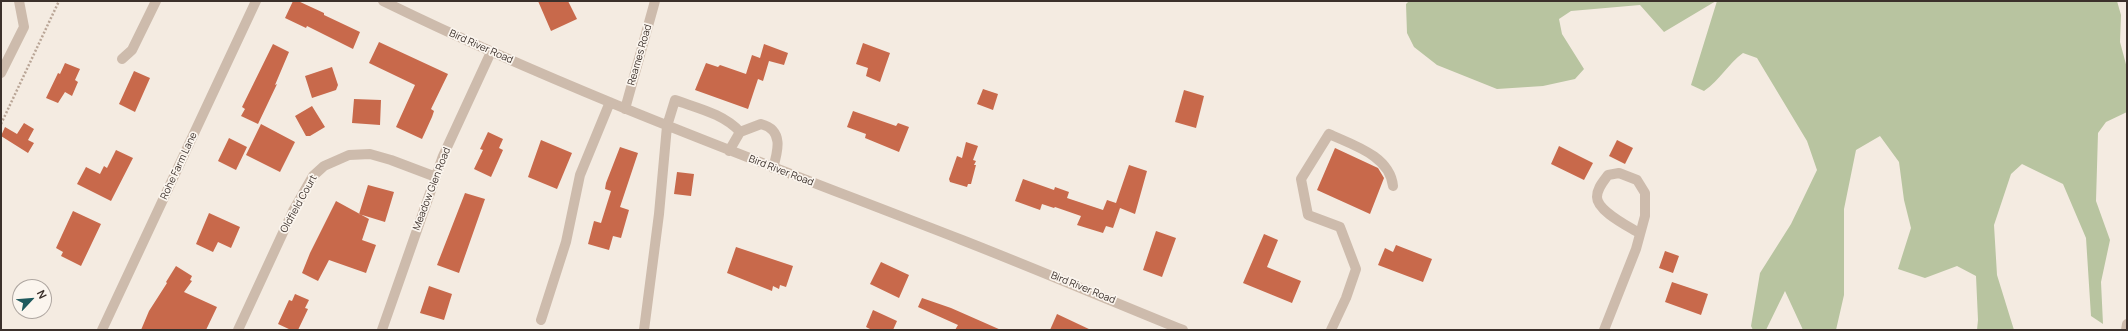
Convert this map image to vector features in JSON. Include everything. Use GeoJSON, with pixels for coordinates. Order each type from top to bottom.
{"type":"FeatureCollection","features":[{"type":"Feature","properties":{"kind":"street"},"geometry":{"type":"LineString","coordinates":[[1,72],[24,27],[19,1]]}},
{"type":"Feature","properties":{"kind":"street"},"geometry":{"type":"LineString","coordinates":[[122,59],[132,50],[156,1]]}},
{"type":"Feature","properties":{"kind":"street","name":"Rohe Farm Lane"},"geometry":{"type":"LineString","coordinates":[[102,330],[256,1]]}},
{"type":"Feature","properties":{"kind":"street","name":"Bird River Road"},"geometry":{"type":"LineString","coordinates":[[384,1],[491,52],[667,126],[1026,265],[1183,330]]}},
{"type":"Feature","properties":{"kind":"street","name":"Reames Road"},"geometry":{"type":"LineString","coordinates":[[625,108],[655,1]]}},
{"type":"Feature","properties":{"kind":"street","name":"Meadow Glen Road"},"geometry":{"type":"LineString","coordinates":[[382,330],[436,177],[491,52]]}},
{"type":"Feature","properties":{"kind":"street"},"geometry":{"type":"LineString","coordinates":[[644,330],[659,214],[667,126],[675,100],[725,119],[740,132]]}},
{"type":"Feature","properties":{"kind":"street"},"geometry":{"type":"LineString","coordinates":[[541,320],[566,242],[580,176],[610,102]]}},
{"type":"Feature","properties":{"kind":"street"},"geometry":{"type":"LineString","coordinates":[[729,151],[740,132],[760,124],[773,130],[778,137],[779,145],[773,168]]}},
{"type":"Feature","properties":{"kind":"street"},"geometry":{"type":"LineString","coordinates":[[1330,330],[1346,298],[1356,269],[1340,227],[1308,215],[1301,180],[1329,134],[1370,153],[1392,174],[1393,186]]}},
{"type":"Feature","properties":{"kind":"street","name":"Oldfield Court"},"geometry":{"type":"LineString","coordinates":[[238,330],[293,211],[313,176],[324,166],[348,155],[370,154],[391,160],[436,177]]}},
{"type":"Feature","properties":{"kind":"street"},"geometry":{"type":"LineString","coordinates":[[1604,330],[1636,249],[1639,233],[1645,216],[1645,193],[1638,180],[1619,173],[1608,175],[1599,189],[1597,198],[1599,204],[1604,210],[1639,233]]}},
{"type":"Feature","properties":{"kind":"street"},"geometry":{"type":"LineString","coordinates":[[2126,330],[2127,324]]}},
{"type":"Feature","properties":{"kind":"path"},"geometry":{"type":"LineString","coordinates":[[1,124],[59,1]]}},
{"type":"Feature","properties":{"kind":"green space"},"geometry":{"type":"Polygon","coordinates":[[[1409,1],[1716,1],[1664,32],[1640,5],[1571,11],[1559,19],[1562,34],[1584,69],[1575,79],[1543,86],[1497,89],[1437,65],[1414,47],[1407,33],[1406,4],[1409,1]]]}},
{"type":"Feature","properties":{"kind":"green space"},"geometry":{"type":"Polygon","coordinates":[[[1717,1],[2117,1],[2121,15],[2120,42],[2127,68],[2127,112],[2106,122],[2098,133],[2096,201],[2110,240],[2101,282],[2103,324],[2091,316],[2086,238],[2063,184],[2022,164],[2011,174],[1994,225],[1997,275],[2014,330],[1977,330],[1976,276],[1957,266],[1925,278],[1898,269],[1911,228],[1904,200],[1899,162],[1880,136],[1856,150],[1844,209],[1844,295],[1836,330],[1803,330],[1785,291],[1766,330],[1753,330],[1751,326],[1760,273],[1791,224],[1817,170],[1807,141],[1757,58],[1743,53],[1710,87],[1704,91],[1691,85],[1717,1]]]}},
{"type":"Feature","properties":{"kind":"building"},"geometry":{"type":"Polygon","coordinates":[[[293,1],[298,1],[324,13],[324,15],[360,32],[353,49],[307,26],[306,28],[285,18],[293,1]]]}},
{"type":"Feature","properties":{"kind":"building"},"geometry":{"type":"Polygon","coordinates":[[[538,1],[568,1],[577,19],[551,31],[538,1]]]}},
{"type":"Feature","properties":{"kind":"building"},"geometry":{"type":"Polygon","coordinates":[[[379,42],[448,74],[431,109],[434,111],[422,139],[396,127],[415,85],[369,63],[379,42]]]}},
{"type":"Feature","properties":{"kind":"building"},"geometry":{"type":"Polygon","coordinates":[[[863,43],[890,53],[880,82],[866,76],[868,68],[856,64],[863,43]]]}},
{"type":"Feature","properties":{"kind":"building"},"geometry":{"type":"Polygon","coordinates":[[[273,44],[289,52],[275,85],[277,84],[258,124],[241,116],[245,109],[242,107],[273,44]]]}},
{"type":"Feature","properties":{"kind":"building"},"geometry":{"type":"Polygon","coordinates":[[[764,44],[788,53],[784,65],[769,61],[763,81],[758,79],[748,109],[695,90],[706,63],[718,67],[720,65],[746,74],[752,55],[760,58],[764,44]]]}},
{"type":"Feature","properties":{"kind":"building"},"geometry":{"type":"Polygon","coordinates":[[[65,63],[80,69],[75,80],[78,82],[72,96],[65,92],[58,103],[46,98],[58,73],[60,74],[65,63]]]}},
{"type":"Feature","properties":{"kind":"building"},"geometry":{"type":"Polygon","coordinates":[[[332,67],[338,85],[336,90],[312,98],[305,76],[332,67]]]}},
{"type":"Feature","properties":{"kind":"building"},"geometry":{"type":"Polygon","coordinates":[[[134,71],[150,78],[135,112],[119,104],[134,71]]]}},
{"type":"Feature","properties":{"kind":"building"},"geometry":{"type":"Polygon","coordinates":[[[983,89],[998,94],[993,110],[977,104],[983,89]]]}},
{"type":"Feature","properties":{"kind":"building"},"geometry":{"type":"Polygon","coordinates":[[[1184,90],[1204,96],[1196,128],[1175,122],[1184,90]]]}},
{"type":"Feature","properties":{"kind":"building"},"geometry":{"type":"Polygon","coordinates":[[[354,99],[381,100],[380,125],[352,123],[354,99]]]}},
{"type":"Feature","properties":{"kind":"building"},"geometry":{"type":"Polygon","coordinates":[[[312,106],[325,127],[310,136],[306,136],[295,116],[312,106]]]}},
{"type":"Feature","properties":{"kind":"building"},"geometry":{"type":"Polygon","coordinates":[[[853,111],[896,126],[898,123],[909,127],[899,152],[865,138],[866,134],[847,127],[853,111]]]}},
{"type":"Feature","properties":{"kind":"building"},"geometry":{"type":"Polygon","coordinates":[[[24,123],[34,129],[28,140],[34,143],[28,153],[1,136],[5,127],[17,134],[24,123]]]}},
{"type":"Feature","properties":{"kind":"building"},"geometry":{"type":"Polygon","coordinates":[[[261,124],[295,142],[280,172],[246,155],[261,124]]]}},
{"type":"Feature","properties":{"kind":"building"},"geometry":{"type":"Polygon","coordinates":[[[488,132],[503,139],[499,148],[503,150],[491,177],[474,169],[483,150],[480,149],[488,132]]]}},
{"type":"Feature","properties":{"kind":"building"},"geometry":{"type":"Polygon","coordinates":[[[229,138],[247,147],[236,170],[218,161],[229,138]]]}},
{"type":"Feature","properties":{"kind":"building"},"geometry":{"type":"Polygon","coordinates":[[[541,140],[572,153],[557,189],[528,177],[541,140]]]}},
{"type":"Feature","properties":{"kind":"building"},"geometry":{"type":"Polygon","coordinates":[[[1617,140],[1633,148],[1625,164],[1609,156],[1617,140]]]}},
{"type":"Feature","properties":{"kind":"building"},"geometry":{"type":"Polygon","coordinates":[[[966,142],[978,146],[973,160],[976,161],[974,165],[976,165],[971,184],[968,184],[967,187],[950,182],[949,179],[957,156],[962,158],[966,142]]]}},
{"type":"Feature","properties":{"kind":"building"},"geometry":{"type":"Polygon","coordinates":[[[1559,146],[1593,163],[1584,180],[1551,164],[1559,146]]]}},
{"type":"Feature","properties":{"kind":"building"},"geometry":{"type":"Polygon","coordinates":[[[620,147],[638,153],[620,207],[629,210],[621,238],[613,236],[609,250],[588,244],[594,221],[601,223],[611,191],[605,189],[606,183],[620,147]]]}},
{"type":"Feature","properties":{"kind":"building"},"geometry":{"type":"Polygon","coordinates":[[[1335,148],[1378,168],[1384,178],[1370,214],[1317,190],[1335,148]]]}},
{"type":"Feature","properties":{"kind":"building"},"geometry":{"type":"Polygon","coordinates":[[[116,150],[133,158],[111,201],[77,184],[86,167],[100,174],[104,166],[107,168],[116,150]]]}},
{"type":"Feature","properties":{"kind":"building"},"geometry":{"type":"Polygon","coordinates":[[[1129,165],[1147,171],[1135,214],[1120,208],[1113,228],[1106,226],[1103,233],[1077,225],[1081,216],[1042,204],[1040,210],[1015,201],[1023,179],[1054,190],[1055,187],[1069,192],[1067,198],[1103,210],[1107,200],[1116,203],[1129,165]]]}},
{"type":"Feature","properties":{"kind":"building"},"geometry":{"type":"Polygon","coordinates":[[[677,172],[694,174],[691,196],[674,194],[677,172]]]}},
{"type":"Feature","properties":{"kind":"building"},"geometry":{"type":"Polygon","coordinates":[[[368,185],[394,192],[385,222],[359,214],[368,185]]]}},
{"type":"Feature","properties":{"kind":"building"},"geometry":{"type":"Polygon","coordinates":[[[465,193],[485,199],[459,273],[437,265],[465,193]]]}},
{"type":"Feature","properties":{"kind":"building"},"geometry":{"type":"Polygon","coordinates":[[[336,201],[369,219],[362,240],[376,245],[366,273],[329,260],[318,281],[302,273],[310,253],[336,201]]]}},
{"type":"Feature","properties":{"kind":"building"},"geometry":{"type":"Polygon","coordinates":[[[73,211],[101,224],[81,266],[61,256],[63,252],[56,248],[73,211]]]}},
{"type":"Feature","properties":{"kind":"building"},"geometry":{"type":"Polygon","coordinates":[[[209,213],[240,227],[231,248],[218,242],[213,252],[196,244],[209,213]]]}},
{"type":"Feature","properties":{"kind":"building"},"geometry":{"type":"Polygon","coordinates":[[[1156,231],[1176,238],[1162,277],[1143,270],[1156,231]]]}},
{"type":"Feature","properties":{"kind":"building"},"geometry":{"type":"Polygon","coordinates":[[[1264,234],[1278,240],[1267,267],[1301,281],[1292,303],[1243,283],[1264,234]]]}},
{"type":"Feature","properties":{"kind":"building"},"geometry":{"type":"Polygon","coordinates":[[[1396,245],[1432,259],[1423,282],[1378,265],[1385,248],[1393,252],[1396,245]]]}},
{"type":"Feature","properties":{"kind":"building"},"geometry":{"type":"Polygon","coordinates":[[[736,247],[793,266],[786,287],[780,285],[779,289],[773,286],[772,291],[727,273],[736,247]]]}},
{"type":"Feature","properties":{"kind":"building"},"geometry":{"type":"Polygon","coordinates":[[[1665,251],[1679,256],[1673,273],[1659,268],[1665,251]]]}},
{"type":"Feature","properties":{"kind":"building"},"geometry":{"type":"Polygon","coordinates":[[[881,262],[909,275],[899,298],[870,284],[881,262]]]}},
{"type":"Feature","properties":{"kind":"building"},"geometry":{"type":"Polygon","coordinates":[[[176,266],[192,276],[190,280],[192,281],[184,292],[217,307],[206,330],[141,330],[149,311],[176,266]]]}},
{"type":"Feature","properties":{"kind":"building"},"geometry":{"type":"Polygon","coordinates":[[[1672,282],[1708,294],[1701,315],[1665,302],[1672,282]]]}},
{"type":"Feature","properties":{"kind":"building"},"geometry":{"type":"Polygon","coordinates":[[[429,286],[452,294],[444,320],[420,313],[429,286]]]}},
{"type":"Feature","properties":{"kind":"building"},"geometry":{"type":"Polygon","coordinates":[[[295,294],[309,300],[305,308],[308,309],[298,330],[291,330],[278,324],[289,300],[292,301],[295,294]]]}},
{"type":"Feature","properties":{"kind":"building"},"geometry":{"type":"Polygon","coordinates":[[[922,298],[951,308],[1001,330],[955,330],[958,325],[918,307],[922,298]]]}},
{"type":"Feature","properties":{"kind":"building"},"geometry":{"type":"Polygon","coordinates":[[[873,310],[897,321],[893,330],[872,330],[866,327],[873,310]]]}},
{"type":"Feature","properties":{"kind":"building"},"geometry":{"type":"Polygon","coordinates":[[[1057,314],[1091,330],[1050,330],[1057,314]]]}}]}
